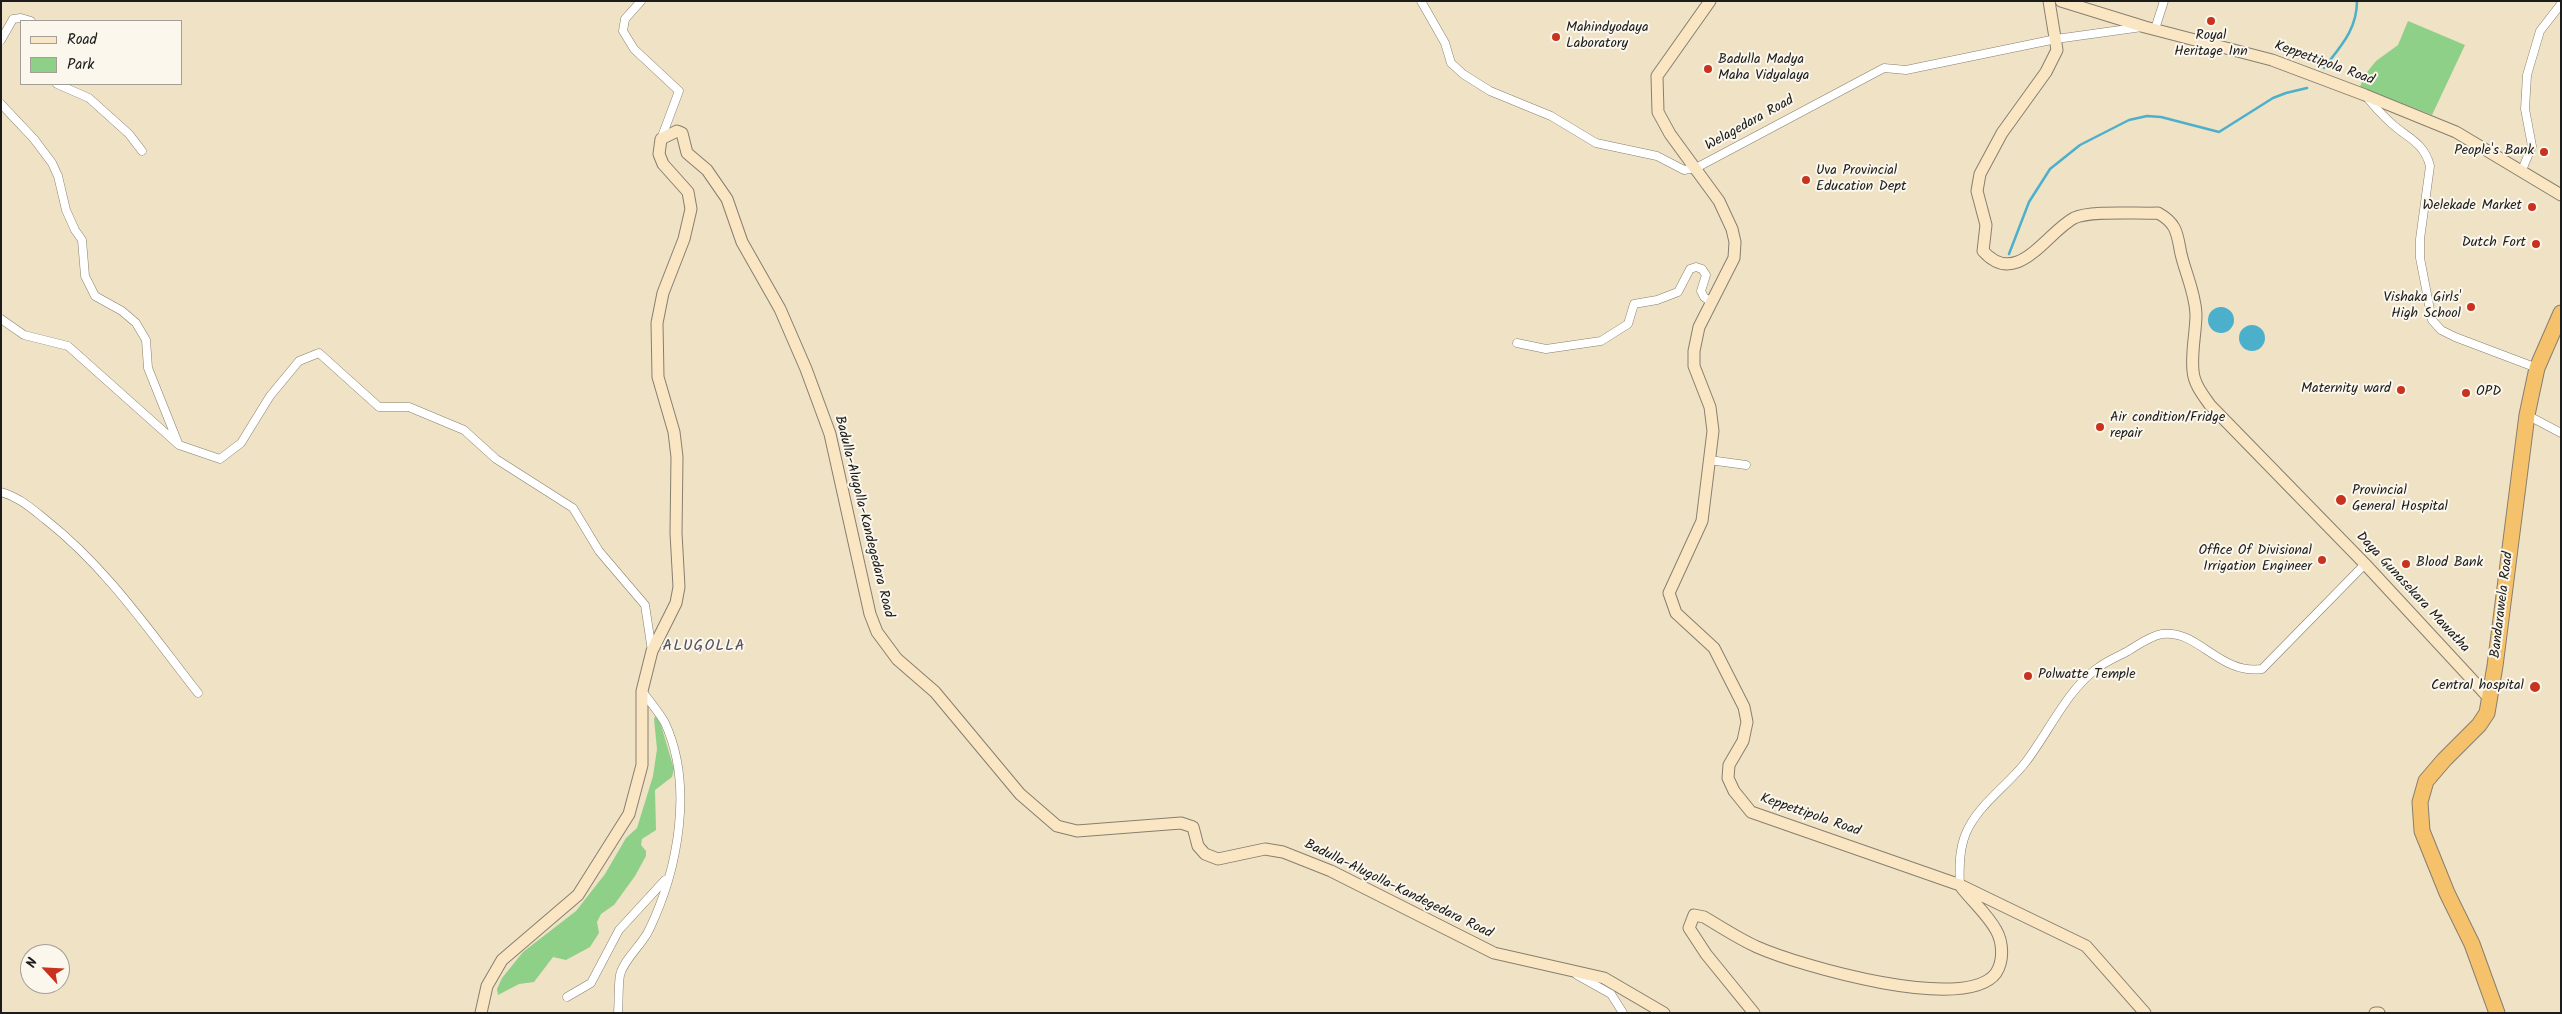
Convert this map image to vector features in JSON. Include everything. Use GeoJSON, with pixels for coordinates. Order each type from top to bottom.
{"type":"FeatureCollection","features":[{"type":"Feature","properties":{"kind":"highway","name":"Bandarawela Road"},"geometry":{"type":"LineString","coordinates":[[2497,1013],[2472,944],[2447,893],[2422,831],[2420,802],[2426,781],[2479,725],[2487,713],[2527,415],[2537,368],[2561,313]]}},
{"type":"Feature","properties":{"kind":"main road","name":"Keppettipola Road"},"geometry":{"type":"LineString","coordinates":[[1710,1],[1657,76],[1658,112],[1670,134],[1719,201],[1732,228],[1735,242],[1734,258],[1699,327],[1694,351],[1694,366],[1710,407],[1713,431],[1702,521],[1669,594],[1676,613],[1714,648],[1744,707],[1747,722],[1743,741],[1729,765],[1728,778],[1734,791],[1751,812],[1960,885],[2086,946],[2145,1013]]}},
{"type":"Feature","properties":{"kind":"main road","name":"Daya Gunasekara Mawatha"},"geometry":{"type":"LineString","coordinates":[[2049,1],[2049,14],[2057,50],[2046,72],[2002,133],[1980,174],[1976,191],[1986,225],[1983,251],[1992,261],[2009,265],[2023,261],[2074,218],[2087,215],[2158,213],[2165,217],[2178,232],[2181,255],[2194,290],[2196,313],[2192,372],[2198,387],[2210,405],[2240,439],[2364,564],[2490,700]]}},
{"type":"Feature","properties":{"kind":"main road","name":"Keppettipola Road"},"geometry":{"type":"LineString","coordinates":[[2061,1],[2150,28],[2272,60],[2365,95],[2456,132],[2561,195]]}},
{"type":"Feature","properties":{"kind":"main road","name":"Badulla-Alugolla-Kandegedara Road"},"geometry":{"type":"LineString","coordinates":[[661,139],[677,131],[682,133],[687,153],[706,170],[727,199],[742,242],[780,309],[830,434],[870,614],[877,632],[897,658],[935,692],[1020,794],[1056,826],[1077,831],[1181,823],[1193,827],[1198,846],[1205,854],[1218,859],[1265,849],[1284,852],[1331,871],[1494,953],[1604,978],[1664,1013]]}},
{"type":"Feature","properties":{"kind":"main road"},"geometry":{"type":"LineString","coordinates":[[481,1013],[487,986],[502,960],[578,895],[629,814],[642,765],[642,691],[652,651],[676,603],[679,587],[676,533],[677,457],[674,432],[658,377],[657,322],[663,293],[684,239],[691,208],[688,192],[663,164],[659,154],[661,139]]}},
{"type":"Feature","properties":{"kind":"main road"},"geometry":{"type":"LineString","coordinates":[[1754,1013],[1706,954],[1689,928],[1694,915],[1704,917],[1757,947],[1861,982],[1946,992],[1970,990],[1988,983],[1993,977],[1998,970],[2002,949],[1996,928],[1960,885]]}},
{"type":"Feature","properties":{"kind":"street"},"geometry":{"type":"LineString","coordinates":[[641,1],[626,19],[623,31],[634,49],[680,91],[661,139]]}},
{"type":"Feature","properties":{"kind":"street","name":"Welagedara Road"},"geometry":{"type":"LineString","coordinates":[[1421,1],[1445,43],[1451,62],[1462,74],[1490,91],[1551,116],[1596,143],[1657,156],[1684,170],[1696,168],[1884,68],[1906,70],[2056,39],[2150,28]]}},
{"type":"Feature","properties":{"kind":"street"},"geometry":{"type":"LineString","coordinates":[[2150,28],[2164,1]]}},
{"type":"Feature","properties":{"kind":"street"},"geometry":{"type":"LineString","coordinates":[[2522,170],[2532,146],[2525,109],[2527,75],[2540,31],[2561,4]]}},
{"type":"Feature","properties":{"kind":"street"},"geometry":{"type":"LineString","coordinates":[[1,40],[13,19],[21,18],[28,20]]}},
{"type":"Feature","properties":{"kind":"street"},"geometry":{"type":"LineString","coordinates":[[59,85],[89,98],[129,134],[142,150]]}},
{"type":"Feature","properties":{"kind":"street"},"geometry":{"type":"LineString","coordinates":[[2365,95],[2392,124],[2422,147],[2428,156],[2430,166],[2420,238],[2420,258],[2432,320],[2441,330],[2455,337],[2537,368]]}},
{"type":"Feature","properties":{"kind":"street"},"geometry":{"type":"LineString","coordinates":[[1,104],[34,139],[52,163],[58,176],[66,210],[74,230],[82,240],[86,276],[95,296],[122,311],[136,323],[146,340],[148,368],[179,445]]}},
{"type":"Feature","properties":{"kind":"street"},"geometry":{"type":"LineString","coordinates":[[1517,343],[1546,349],[1601,340],[1628,324],[1634,304],[1656,300],[1678,292],[1690,269],[1696,267],[1702,269],[1706,275],[1701,291],[1711,302]]}},
{"type":"Feature","properties":{"kind":"street"},"geometry":{"type":"LineString","coordinates":[[1,319],[24,334],[68,346],[179,445],[220,459],[241,443],[270,396],[299,361],[319,353],[379,407],[409,407],[464,430],[496,459],[573,508],[599,551],[644,605],[652,651]]}},
{"type":"Feature","properties":{"kind":"street"},"geometry":{"type":"LineString","coordinates":[[2527,415],[2561,433]]}},
{"type":"Feature","properties":{"kind":"street"},"geometry":{"type":"LineString","coordinates":[[1709,460],[1746,465]]}},
{"type":"Feature","properties":{"kind":"street"},"geometry":{"type":"LineString","coordinates":[[1,492],[16,496],[61,532],[107,576],[198,693]]}},
{"type":"Feature","properties":{"kind":"street"},"geometry":{"type":"LineString","coordinates":[[1960,885],[1959,868],[1966,832],[1978,814],[2024,764],[2065,703],[2094,670],[2149,638],[2162,634],[2186,638],[2234,668],[2248,671],[2262,669],[2364,564]]}},
{"type":"Feature","properties":{"kind":"street"},"geometry":{"type":"LineString","coordinates":[[618,1013],[620,973],[649,931],[668,876],[678,832],[680,781],[672,742],[664,721],[642,691]]}},
{"type":"Feature","properties":{"kind":"street"},"geometry":{"type":"LineString","coordinates":[[567,997],[591,983],[619,930],[668,876]]}},
{"type":"Feature","properties":{"kind":"street"},"geometry":{"type":"LineString","coordinates":[[1566,969],[1611,994],[1623,1013]]}},
{"type":"Feature","properties":{"kind":"green space"},"geometry":{"type":"Polygon","coordinates":[[[2408,21],[2465,45],[2432,115],[2360,87],[2364,76],[2376,61],[2398,45],[2408,21]]]}},
{"type":"Feature","properties":{"kind":"green space"},"geometry":{"type":"Polygon","coordinates":[[[657,712],[674,769],[672,777],[655,790],[656,830],[642,839],[641,845],[646,851],[646,856],[635,876],[614,905],[601,914],[597,922],[599,933],[590,947],[566,960],[553,957],[534,982],[519,984],[498,995],[497,989],[502,978],[523,952],[576,911],[605,874],[626,838],[637,828],[653,776],[657,749],[654,719],[657,712]]]}},
{"type":"Feature","properties":{"kind":"water"},"geometry":{"type":"Polygon","coordinates":[[[2221,307],[2230,311],[2234,320],[2230,329],[2221,333],[2212,329],[2208,320],[2212,311],[2221,307]]]}},
{"type":"Feature","properties":{"kind":"water"},"geometry":{"type":"Polygon","coordinates":[[[2252,325],[2261,329],[2265,338],[2261,347],[2252,351],[2243,347],[2239,338],[2243,329],[2252,325]]]}},
{"type":"Feature","properties":{"kind":"waterway"},"geometry":{"type":"LineString","coordinates":[[2324,68],[2351,29],[2357,1]]}},
{"type":"Feature","properties":{"kind":"waterway"},"geometry":{"type":"LineString","coordinates":[[2009,254],[2029,202],[2050,169],[2080,145],[2129,120],[2147,116],[2161,117],[2219,132],[2273,98],[2307,88]]}},
{"type":"Feature","properties":{"kind":"place","name":"Royal Heritage Inn"},"geometry":{"type":"Point","coordinates":[2211,21]}},
{"type":"Feature","properties":{"kind":"place","name":"Mahindyodaya Laboratory"},"geometry":{"type":"Point","coordinates":[1556,37]}},
{"type":"Feature","properties":{"kind":"place","name":"Badulla Madya Maha Vidyalaya"},"geometry":{"type":"Point","coordinates":[1708,69]}},
{"type":"Feature","properties":{"kind":"place","name":"People's Bank"},"geometry":{"type":"Point","coordinates":[2544,152]}},
{"type":"Feature","properties":{"kind":"place","name":"Uva Provincial Education Dept"},"geometry":{"type":"Point","coordinates":[1806,180]}},
{"type":"Feature","properties":{"kind":"place","name":"Welekade Market"},"geometry":{"type":"Point","coordinates":[2532,207]}},
{"type":"Feature","properties":{"kind":"place","name":"Dutch Fort"},"geometry":{"type":"Point","coordinates":[2536,244]}},
{"type":"Feature","properties":{"kind":"place","name":"Vishaka Girls' High School"},"geometry":{"type":"Point","coordinates":[2471,307]}},
{"type":"Feature","properties":{"kind":"place","name":"Maternity ward"},"geometry":{"type":"Point","coordinates":[2401,390]}},
{"type":"Feature","properties":{"kind":"place","name":"OPD"},"geometry":{"type":"Point","coordinates":[2466,393]}},
{"type":"Feature","properties":{"kind":"place","name":"Air condition/Fridge repair"},"geometry":{"type":"Point","coordinates":[2100,427]}},
{"type":"Feature","properties":{"kind":"place","name":"Provincial General Hospital"},"geometry":{"type":"Point","coordinates":[2341,500]}},
{"type":"Feature","properties":{"kind":"place","name":"Office Of Divisional Irrigation Engineer"},"geometry":{"type":"Point","coordinates":[2322,560]}},
{"type":"Feature","properties":{"kind":"place","name":"Blood Bank"},"geometry":{"type":"Point","coordinates":[2406,564]}},
{"type":"Feature","properties":{"kind":"place","name":"Polwatte Temple"},"geometry":{"type":"Point","coordinates":[2028,676]}},
{"type":"Feature","properties":{"kind":"place","name":"Central hospital"},"geometry":{"type":"Point","coordinates":[2535,687]}},
{"type":"Feature","properties":{"kind":"district","name":"ALUGOLLA"},"geometry":{"type":"Point","coordinates":[704,647]}}]}
